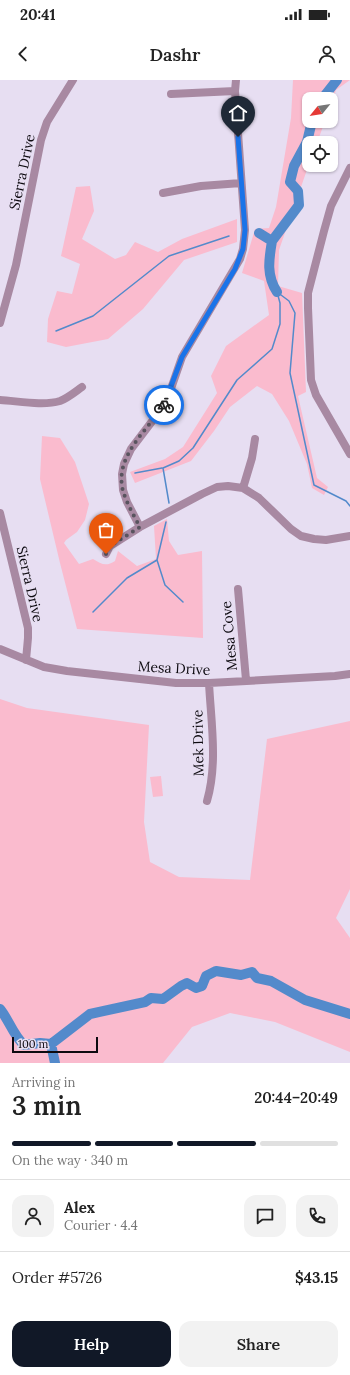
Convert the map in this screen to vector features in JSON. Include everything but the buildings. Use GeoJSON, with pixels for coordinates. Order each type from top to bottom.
{"type":"FeatureCollection","features":[{"type":"Feature","properties":{"kind":"street","name":"Sierra Drive"},"geometry":{"type":"LineString","coordinates":[[0,323],[16,265],[41,140],[47,122],[73,80]]}},
{"type":"Feature","properties":{"kind":"street"},"geometry":{"type":"LineString","coordinates":[[140,527],[127,502],[123,490],[122,474],[124,464],[131,449],[166,403],[182,357],[240,259],[243,249],[245,230],[235,91],[236,80]]}},
{"type":"Feature","properties":{"kind":"street"},"geometry":{"type":"LineString","coordinates":[[171,94],[235,91]]}},
{"type":"Feature","properties":{"kind":"street"},"geometry":{"type":"LineString","coordinates":[[350,168],[331,206],[308,293],[310,380],[316,395],[350,454]]}},
{"type":"Feature","properties":{"kind":"street"},"geometry":{"type":"LineString","coordinates":[[163,193],[201,186],[241,183]]}},
{"type":"Feature","properties":{"kind":"street"},"geometry":{"type":"LineString","coordinates":[[0,400],[41,402],[59,401],[68,397],[82,387]]}},
{"type":"Feature","properties":{"kind":"street"},"geometry":{"type":"LineString","coordinates":[[243,488],[252,458],[255,439]]}},
{"type":"Feature","properties":{"kind":"street"},"geometry":{"type":"LineString","coordinates":[[106,554],[110,546],[140,527],[217,487],[228,486],[243,488],[259,498],[291,529],[301,536],[326,540],[350,536]]}},
{"type":"Feature","properties":{"kind":"street","name":"Sierra Drive"},"geometry":{"type":"LineString","coordinates":[[0,513],[28,628],[26,660]]}},
{"type":"Feature","properties":{"kind":"street","name":"Mesa Cove"},"geometry":{"type":"LineString","coordinates":[[238,589],[246,680]]}},
{"type":"Feature","properties":{"kind":"street","name":"Mesa Drive"},"geometry":{"type":"LineString","coordinates":[[0,649],[44,667],[82,673],[176,683],[209,683],[350,674]]}},
{"type":"Feature","properties":{"kind":"street","name":"Mek Drive"},"geometry":{"type":"LineString","coordinates":[[207,801],[213,767],[209,683]]}},
{"type":"Feature","properties":{"kind":"shaded area"},"geometry":{"type":"Polygon","coordinates":[[[293,80],[350,80],[335,92],[302,92],[302,128],[322,128],[320,136],[302,136],[302,172],[306,172],[279,250],[278,286],[302,293],[306,392],[298,396],[317,478],[328,487],[324,495],[312,488],[307,464],[289,421],[272,394],[257,386],[230,407],[191,461],[135,483],[130,472],[165,459],[183,447],[217,393],[211,376],[226,346],[269,315],[264,281],[242,273],[255,229],[269,228],[276,207],[291,118],[293,80]]]}},
{"type":"Feature","properties":{"kind":"shaded area"},"geometry":{"type":"Polygon","coordinates":[[[90,186],[94,211],[82,239],[115,259],[126,255],[135,242],[158,252],[182,239],[237,219],[237,242],[184,260],[143,309],[108,339],[66,347],[47,342],[48,319],[57,291],[72,294],[80,264],[61,256],[76,187],[90,186]]]}},
{"type":"Feature","properties":{"kind":"shaded area"},"geometry":{"type":"Polygon","coordinates":[[[42,436],[60,438],[75,462],[89,504],[85,520],[77,532],[64,543],[79,564],[93,559],[101,563],[109,564],[115,561],[118,551],[137,566],[156,559],[154,526],[167,519],[169,541],[178,555],[202,551],[203,638],[77,629],[40,479],[42,436]]]}},
{"type":"Feature","properties":{"kind":"shaded area"},"geometry":{"type":"Polygon","coordinates":[[[0,699],[27,708],[149,725],[144,822],[150,862],[179,877],[250,880],[267,739],[350,721],[350,889],[336,918],[350,938],[350,1052],[275,1022],[230,1013],[192,1027],[163,1063],[0,1063],[0,699]]]}},
{"type":"Feature","properties":{"kind":"shaded area"},"geometry":{"type":"Polygon","coordinates":[[[161,776],[163,796],[153,797],[150,777],[161,776]]]}},
{"type":"Feature","properties":{"kind":"waterway"},"geometry":{"type":"LineString","coordinates":[[328,92],[337,80]]}},
{"type":"Feature","properties":{"kind":"waterway"},"geometry":{"type":"LineString","coordinates":[[259,233],[272,241],[299,205],[298,191],[290,182],[294,166],[307,142],[310,128]]}},
{"type":"Feature","properties":{"kind":"waterway"},"geometry":{"type":"LineString","coordinates":[[56,331],[93,316],[169,256],[229,236]]}},
{"type":"Feature","properties":{"kind":"waterway"},"geometry":{"type":"LineString","coordinates":[[272,241],[269,267],[271,279],[277,292]]}},
{"type":"Feature","properties":{"kind":"waterway"},"geometry":{"type":"LineString","coordinates":[[277,292],[289,301],[295,313],[290,373],[314,485],[346,501],[350,506]]}},
{"type":"Feature","properties":{"kind":"waterway"},"geometry":{"type":"LineString","coordinates":[[169,503],[163,468],[179,461],[193,448],[237,380],[272,349],[280,324],[280,303],[277,292]]}},
{"type":"Feature","properties":{"kind":"waterway"},"geometry":{"type":"LineString","coordinates":[[135,473],[162,468]]}},
{"type":"Feature","properties":{"kind":"waterway"},"geometry":{"type":"LineString","coordinates":[[93,612],[127,578],[157,560],[166,522]]}},
{"type":"Feature","properties":{"kind":"waterway"},"geometry":{"type":"LineString","coordinates":[[157,560],[165,585],[183,602]]}},
{"type":"Feature","properties":{"kind":"waterway"},"geometry":{"type":"LineString","coordinates":[[51,1044],[90,1014],[145,1002],[151,998],[163,999],[187,983],[196,988],[202,986],[206,976],[216,971],[241,975],[252,972],[257,978],[271,981],[305,1000],[350,1014]]}},
{"type":"Feature","properties":{"kind":"waterway"},"geometry":{"type":"LineString","coordinates":[[0,1009],[17,1037],[24,1045],[40,1043],[51,1044],[55,1063]]}},
{"type":"Feature","properties":{"kind":"way so far"},"geometry":{"type":"LineString","coordinates":[[106,554],[110,546],[140,527],[127,502],[123,490],[122,474],[124,464],[131,449],[159,414],[164,405]]}},
{"type":"Feature","properties":{"kind":"route"},"geometry":{"type":"LineString","coordinates":[[164,405],[182,357],[235,269],[243,249],[245,230],[238,137]]}}]}
